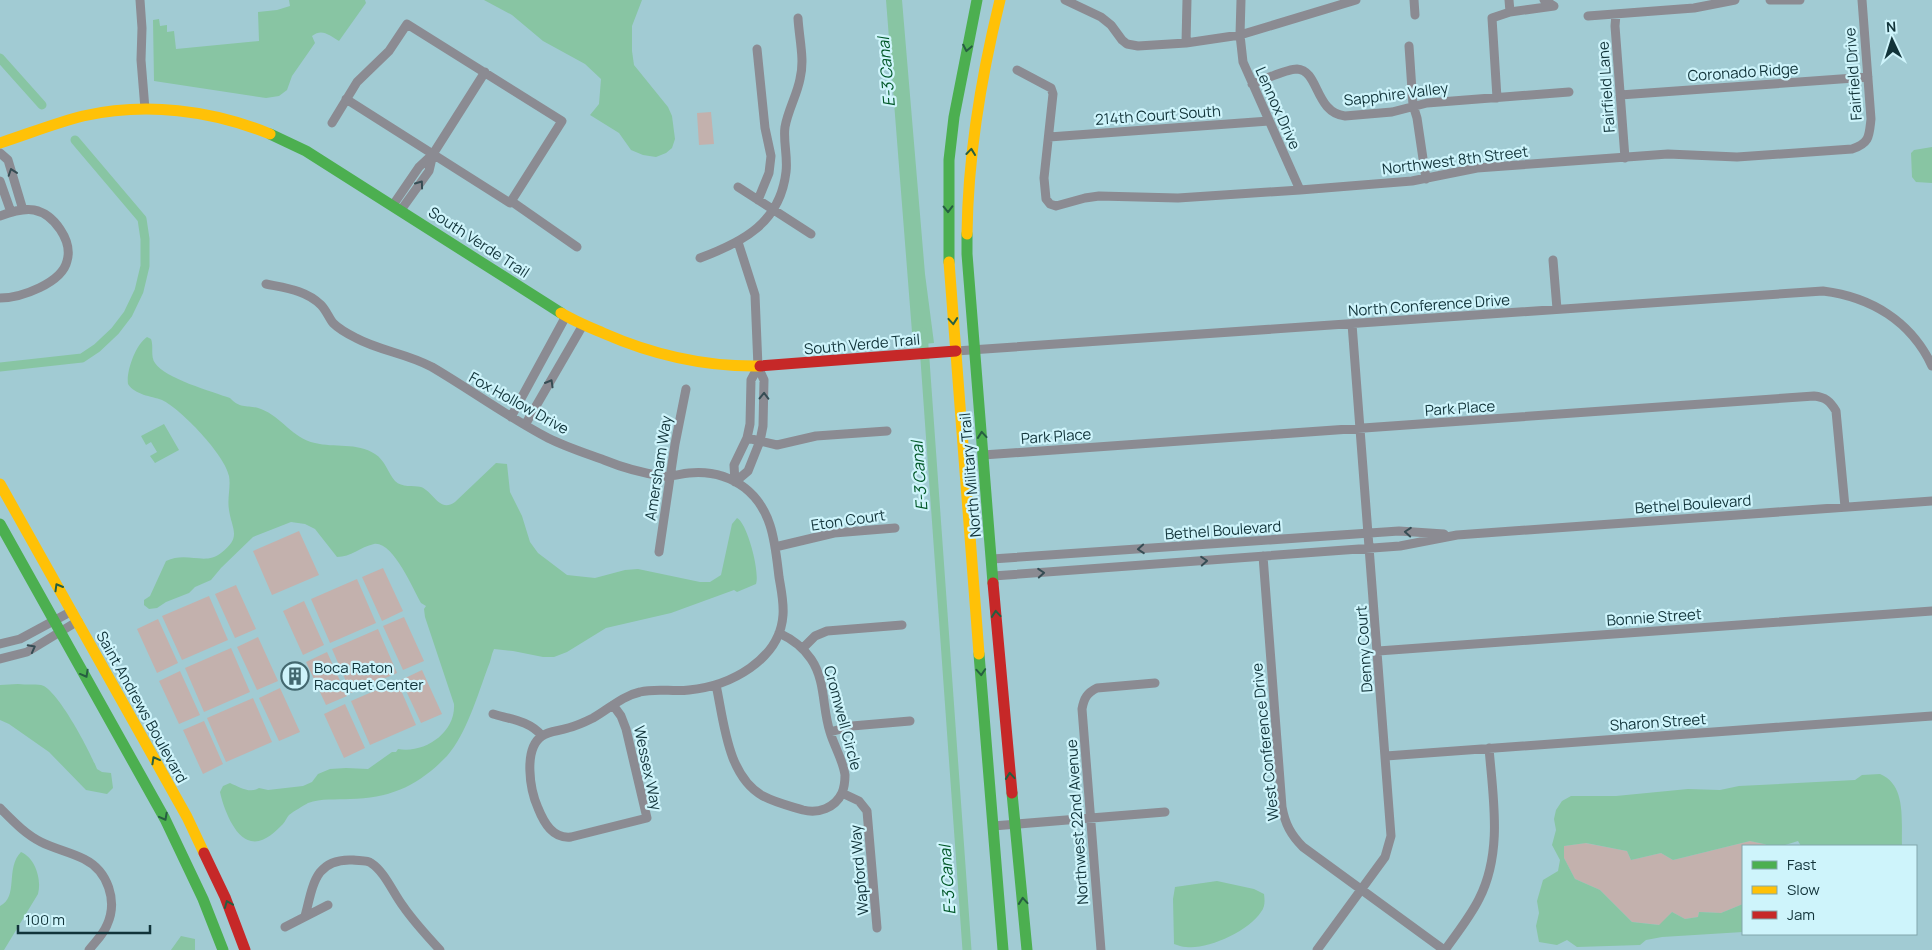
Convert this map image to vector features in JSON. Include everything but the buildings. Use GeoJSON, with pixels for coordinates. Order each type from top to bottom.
{"type":"FeatureCollection","features":[{"type":"Feature","properties":{"kind":"street"},"geometry":{"type":"LineString","coordinates":[[140,0],[142,28],[141,60],[145,109]]}},
{"type":"Feature","properties":{"kind":"street","name":"North Military Trail"},"geometry":{"type":"LineString","coordinates":[[977,0],[954,117],[949,160],[949,272],[1003,950]]}},
{"type":"Feature","properties":{"kind":"street","name":"North Military Trail"},"geometry":{"type":"LineString","coordinates":[[1000,0],[985,62],[973,136],[969,174],[967,254],[993,576],[1027,950]]}},
{"type":"Feature","properties":{"kind":"street"},"geometry":{"type":"LineString","coordinates":[[1065,0],[1101,17],[1111,25],[1122,40],[1132,46],[1186,43],[1240,35],[1356,0]]}},
{"type":"Feature","properties":{"kind":"street"},"geometry":{"type":"LineString","coordinates":[[1186,43],[1187,0]]}},
{"type":"Feature","properties":{"kind":"street","name":"Lennox Drive"},"geometry":{"type":"LineString","coordinates":[[1241,0],[1240,35],[1243,62],[1300,190]]}},
{"type":"Feature","properties":{"kind":"street"},"geometry":{"type":"LineString","coordinates":[[1414,0],[1414,16]]}},
{"type":"Feature","properties":{"kind":"street"},"geometry":{"type":"LineString","coordinates":[[1510,0],[1510,12]]}},
{"type":"Feature","properties":{"kind":"street"},"geometry":{"type":"LineString","coordinates":[[1497,98],[1492,18],[1510,12],[1554,6],[1544,0]]}},
{"type":"Feature","properties":{"kind":"street"},"geometry":{"type":"LineString","coordinates":[[1588,16],[1694,8],[1735,0]]}},
{"type":"Feature","properties":{"kind":"street"},"geometry":{"type":"LineString","coordinates":[[1770,0],[1800,0]]}},
{"type":"Feature","properties":{"kind":"street","name":"Fairfield Drive"},"geometry":{"type":"LineString","coordinates":[[1862,0],[1871,119],[1870,136],[1863,144]]}},
{"type":"Feature","properties":{"kind":"street","name":"Fairfield Lane"},"geometry":{"type":"LineString","coordinates":[[1616,14],[1615,26],[1625,158]]}},
{"type":"Feature","properties":{"kind":"street"},"geometry":{"type":"LineString","coordinates":[[700,258],[738,242],[760,226],[773,209],[783,187],[786,173],[785,129],[802,71],[798,18]]}},
{"type":"Feature","properties":{"kind":"street"},"geometry":{"type":"LineString","coordinates":[[332,123],[346,99],[366,73],[390,51],[407,24],[562,121],[512,201]]}},
{"type":"Feature","properties":{"kind":"street"},"geometry":{"type":"LineString","coordinates":[[1409,46],[1413,105],[1426,179]]}},
{"type":"Feature","properties":{"kind":"street"},"geometry":{"type":"LineString","coordinates":[[757,49],[765,128],[771,156],[770,172],[758,200]]}},
{"type":"Feature","properties":{"kind":"street","name":"Sapphire Valley"},"geometry":{"type":"LineString","coordinates":[[1252,84],[1297,69],[1309,75],[1327,108],[1338,115],[1392,112],[1413,105],[1569,92]]}},
{"type":"Feature","properties":{"kind":"street"},"geometry":{"type":"LineString","coordinates":[[1017,70],[1051,88],[1054,94],[1048,137]]}},
{"type":"Feature","properties":{"kind":"street"},"geometry":{"type":"LineString","coordinates":[[397,208],[419,167],[433,154],[485,72]]}},
{"type":"Feature","properties":{"kind":"street","name":"Coronado Ridge"},"geometry":{"type":"LineString","coordinates":[[1620,95],[1868,77]]}},
{"type":"Feature","properties":{"kind":"street"},"geometry":{"type":"LineString","coordinates":[[346,99],[510,203],[512,201],[577,247]]}},
{"type":"Feature","properties":{"kind":"street","name":"South Verde Trail"},"geometry":{"type":"LineString","coordinates":[[0,143],[71,120],[120,110],[145,109],[198,112],[241,122],[264,130],[306,151],[566,316],[632,346],[658,354],[712,365],[758,367],[956,351]]}},
{"type":"Feature","properties":{"kind":"street","name":"214th Court South"},"geometry":{"type":"LineString","coordinates":[[1048,137],[1269,121]]}},
{"type":"Feature","properties":{"kind":"street","name":"Northwest 8th Street"},"geometry":{"type":"LineString","coordinates":[[1048,137],[1044,178],[1046,199],[1050,204],[1056,206],[1099,196],[1178,198],[1300,190],[1426,179],[1477,168],[1684,154],[1738,157],[1852,149],[1863,144]]}},
{"type":"Feature","properties":{"kind":"street"},"geometry":{"type":"LineString","coordinates":[[0,153],[8,160],[23,210]]}},
{"type":"Feature","properties":{"kind":"street"},"geometry":{"type":"LineString","coordinates":[[0,182],[11,212]]}},
{"type":"Feature","properties":{"kind":"street"},"geometry":{"type":"LineString","coordinates":[[738,187],[811,234]]}},
{"type":"Feature","properties":{"kind":"street"},"geometry":{"type":"LineString","coordinates":[[0,216],[23,210],[39,211],[45,214],[55,223],[66,241],[68,260],[61,273],[38,288],[15,297],[0,298]]}},
{"type":"Feature","properties":{"kind":"street"},"geometry":{"type":"LineString","coordinates":[[735,482],[748,471],[760,442],[763,426],[764,380],[758,367],[755,295],[738,242]]}},
{"type":"Feature","properties":{"kind":"street"},"geometry":{"type":"LineString","coordinates":[[1554,260],[1557,310]]}},
{"type":"Feature","properties":{"kind":"street","name":"Fox Hollow Drive"},"geometry":{"type":"LineString","coordinates":[[266,284],[298,291],[311,297],[326,310],[332,322],[357,339],[413,358],[550,439],[607,461],[658,475],[671,476],[699,472],[717,475],[735,482],[755,497],[762,507],[772,530],[783,607],[780,633],[768,652],[758,662],[743,672],[716,685],[692,690],[648,690],[624,698],[594,718],[542,736]]}},
{"type":"Feature","properties":{"kind":"street","name":"North Conference Drive"},"geometry":{"type":"LineString","coordinates":[[956,351],[1823,291],[1839,293],[1870,303],[1897,320],[1919,344],[1932,366]]}},
{"type":"Feature","properties":{"kind":"street"},"geometry":{"type":"LineString","coordinates":[[511,416],[566,316]]}},
{"type":"Feature","properties":{"kind":"street","name":"Denny Court"},"geometry":{"type":"LineString","coordinates":[[1317,950],[1385,856],[1391,836],[1352,324]]}},
{"type":"Feature","properties":{"kind":"street"},"geometry":{"type":"LineString","coordinates":[[525,425],[583,325]]}},
{"type":"Feature","properties":{"kind":"street"},"geometry":{"type":"LineString","coordinates":[[735,482],[734,465],[747,438],[750,424],[751,380],[758,367]]}},
{"type":"Feature","properties":{"kind":"street","name":"Amersham Way"},"geometry":{"type":"LineString","coordinates":[[659,552],[675,444],[686,389]]}},
{"type":"Feature","properties":{"kind":"street","name":"Park Place"},"geometry":{"type":"LineString","coordinates":[[983,455],[1814,396],[1823,397],[1831,402],[1836,410],[1845,507]]}},
{"type":"Feature","properties":{"kind":"street"},"geometry":{"type":"LineString","coordinates":[[747,438],[777,445],[816,436],[887,431]]}},
{"type":"Feature","properties":{"kind":"street","name":"Saint Andrews Boulevard"},"geometry":{"type":"LineString","coordinates":[[0,484],[199,841],[225,897],[245,950]]}},
{"type":"Feature","properties":{"kind":"street","name":"Bethel Boulevard"},"geometry":{"type":"LineString","coordinates":[[993,576],[1370,549],[1400,546],[1457,535],[1932,501]]}},
{"type":"Feature","properties":{"kind":"street"},"geometry":{"type":"LineString","coordinates":[[0,524],[165,819],[203,899],[223,950]]}},
{"type":"Feature","properties":{"kind":"street","name":"Eton Court"},"geometry":{"type":"LineString","coordinates":[[775,547],[834,532],[895,528]]}},
{"type":"Feature","properties":{"kind":"street","name":"Bethel Boulevard"},"geometry":{"type":"LineString","coordinates":[[992,559],[1398,531],[1457,535]]}},
{"type":"Feature","properties":{"kind":"street"},"geometry":{"type":"LineString","coordinates":[[972,554],[982,568],[993,576]]}},
{"type":"Feature","properties":{"kind":"street","name":"West Conference Drive"},"geometry":{"type":"LineString","coordinates":[[1263,556],[1284,815],[1291,833],[1303,847],[1445,950]]}},
{"type":"Feature","properties":{"kind":"street","name":"Bonnie Street"},"geometry":{"type":"LineString","coordinates":[[1378,651],[1932,610]]}},
{"type":"Feature","properties":{"kind":"street"},"geometry":{"type":"LineString","coordinates":[[0,644],[20,639],[55,621],[75,616]]}},
{"type":"Feature","properties":{"kind":"street"},"geometry":{"type":"LineString","coordinates":[[0,658],[27,652],[61,632],[75,616]]}},
{"type":"Feature","properties":{"kind":"street"},"geometry":{"type":"LineString","coordinates":[[803,648],[815,636],[827,631],[902,624]]}},
{"type":"Feature","properties":{"kind":"street","name":"Cromwell Circle"},"geometry":{"type":"LineString","coordinates":[[716,685],[732,758],[742,777],[752,788],[770,800],[812,811],[830,806],[842,793],[845,774],[830,732],[819,673],[803,648],[780,633]]}},
{"type":"Feature","properties":{"kind":"street","name":"Northwest 22nd Avenue"},"geometry":{"type":"LineString","coordinates":[[1101,950],[1082,709],[1083,700],[1088,693],[1097,688],[1155,683]]}},
{"type":"Feature","properties":{"kind":"street","name":"Wessex Way"},"geometry":{"type":"LineString","coordinates":[[542,736],[537,740],[532,752],[530,783],[538,809],[553,832],[564,838],[571,838],[647,818],[626,729],[621,716],[613,705]]}},
{"type":"Feature","properties":{"kind":"street"},"geometry":{"type":"LineString","coordinates":[[493,714],[530,725],[542,736]]}},
{"type":"Feature","properties":{"kind":"street","name":"Sharon Street"},"geometry":{"type":"LineString","coordinates":[[1386,756],[1932,716]]}},
{"type":"Feature","properties":{"kind":"street"},"geometry":{"type":"LineString","coordinates":[[830,732],[852,726],[910,721]]}},
{"type":"Feature","properties":{"kind":"street"},"geometry":{"type":"LineString","coordinates":[[1445,950],[1476,905],[1487,880],[1492,862],[1495,835],[1489,748]]}},
{"type":"Feature","properties":{"kind":"street","name":"Wapford Way"},"geometry":{"type":"LineString","coordinates":[[842,793],[859,801],[867,811],[877,928]]}},
{"type":"Feature","properties":{"kind":"street"},"geometry":{"type":"LineString","coordinates":[[0,808],[29,835],[42,843],[84,859],[103,876],[111,897],[110,916],[102,934],[89,950]]}},
{"type":"Feature","properties":{"kind":"street"},"geometry":{"type":"LineString","coordinates":[[993,826],[1165,812]]}},
{"type":"Feature","properties":{"kind":"street"},"geometry":{"type":"LineString","coordinates":[[305,916],[315,878],[328,863],[346,860],[370,861],[378,869],[402,906],[440,950]]}},
{"type":"Feature","properties":{"kind":"street"},"geometry":{"type":"LineString","coordinates":[[285,927],[328,905]]}},
{"type":"Feature","properties":{"kind":"shaded area"},"geometry":{"type":"Polygon","coordinates":[[[289,0],[365,0],[366,3],[339,41],[322,32],[312,36],[315,43],[292,76],[287,90],[279,96],[266,98],[154,81],[153,20],[159,19],[160,26],[167,25],[167,32],[174,31],[176,49],[259,41],[258,12],[277,10],[290,6],[289,0]]]}},
{"type":"Feature","properties":{"kind":"shaded area"},"geometry":{"type":"Polygon","coordinates":[[[484,0],[642,0],[632,26],[634,65],[668,107],[672,116],[675,139],[672,148],[656,157],[643,155],[631,150],[619,133],[590,115],[599,104],[601,79],[585,64],[543,41],[512,15],[484,0]]]}},
{"type":"Feature","properties":{"kind":"shaded area"},"geometry":{"type":"Polygon","coordinates":[[[886,0],[902,0],[925,274],[934,343],[913,345],[886,0]]]}},
{"type":"Feature","properties":{"kind":"shaded area"},"geometry":{"type":"Polygon","coordinates":[[[711,112],[714,144],[699,145],[697,113],[711,112]]]}},
{"type":"Feature","properties":{"kind":"shaded area"},"geometry":{"type":"Polygon","coordinates":[[[1932,147],[1932,183],[1916,182],[1912,177],[1911,153],[1914,150],[1932,147]]]}},
{"type":"Feature","properties":{"kind":"shaded area"},"geometry":{"type":"Polygon","coordinates":[[[147,337],[151,339],[155,363],[168,374],[230,398],[238,404],[261,409],[307,440],[315,443],[368,450],[381,460],[395,481],[404,485],[421,487],[445,505],[455,502],[496,463],[507,464],[510,492],[522,516],[530,542],[538,553],[567,575],[595,578],[625,570],[638,569],[700,582],[710,582],[721,575],[732,524],[737,518],[745,529],[752,549],[757,578],[756,584],[671,613],[606,628],[567,652],[554,657],[494,649],[476,701],[460,737],[447,756],[425,775],[414,783],[391,793],[365,798],[313,801],[289,815],[273,834],[260,841],[245,839],[230,821],[220,792],[223,786],[230,783],[244,789],[256,790],[259,788],[268,790],[303,786],[312,782],[318,774],[330,769],[368,769],[398,749],[418,748],[428,745],[436,739],[450,724],[454,704],[425,617],[424,609],[426,606],[421,603],[402,567],[388,550],[381,545],[374,544],[342,557],[337,557],[315,529],[305,524],[291,522],[253,537],[211,580],[195,587],[189,593],[166,602],[157,608],[149,609],[144,605],[144,600],[150,596],[166,561],[181,557],[202,559],[215,557],[234,538],[229,506],[229,476],[220,457],[201,433],[170,405],[162,400],[135,391],[128,384],[133,358],[139,345],[147,337]]]}},
{"type":"Feature","properties":{"kind":"shaded area"},"geometry":{"type":"Polygon","coordinates":[[[164,424],[179,450],[155,463],[150,456],[157,452],[151,442],[146,445],[141,436],[164,424]]]}},
{"type":"Feature","properties":{"kind":"shaded area"},"geometry":{"type":"Polygon","coordinates":[[[299,531],[319,575],[272,595],[253,551],[299,531]]]}},
{"type":"Feature","properties":{"kind":"shaded area"},"geometry":{"type":"Polygon","coordinates":[[[383,568],[403,611],[382,621],[362,577],[383,568]]]}},
{"type":"Feature","properties":{"kind":"shaded area"},"geometry":{"type":"Polygon","coordinates":[[[357,579],[376,623],[330,643],[311,599],[357,579]]]}},
{"type":"Feature","properties":{"kind":"shaded area"},"geometry":{"type":"Polygon","coordinates":[[[236,585],[256,629],[235,638],[215,594],[236,585]]]}},
{"type":"Feature","properties":{"kind":"shaded area"},"geometry":{"type":"Polygon","coordinates":[[[209,596],[228,640],[182,660],[162,616],[209,596]]]}},
{"type":"Feature","properties":{"kind":"shaded area"},"geometry":{"type":"Polygon","coordinates":[[[304,601],[324,645],[303,655],[283,611],[304,601]]]}},
{"type":"Feature","properties":{"kind":"shaded area"},"geometry":{"type":"Polygon","coordinates":[[[404,617],[424,661],[403,670],[383,626],[404,617]]]}},
{"type":"Feature","properties":{"kind":"shaded area"},"geometry":{"type":"Polygon","coordinates":[[[158,619],[178,663],[157,673],[137,629],[158,619]]]}},
{"type":"Feature","properties":{"kind":"shaded area"},"geometry":{"type":"Polygon","coordinates":[[[378,629],[397,673],[351,693],[332,649],[378,629]]]}},
{"type":"Feature","properties":{"kind":"shaded area"},"geometry":{"type":"Polygon","coordinates":[[[258,637],[278,681],[257,690],[237,647],[258,637]]]}},
{"type":"Feature","properties":{"kind":"shaded area"},"geometry":{"type":"Polygon","coordinates":[[[231,648],[250,692],[204,712],[185,668],[231,648]]]}},
{"type":"Feature","properties":{"kind":"shaded area"},"geometry":{"type":"Polygon","coordinates":[[[327,652],[347,696],[326,705],[306,662],[327,652]]]}},
{"type":"Feature","properties":{"kind":"shaded area"},"geometry":{"type":"Polygon","coordinates":[[[422,670],[442,714],[421,723],[401,680],[422,670]]]}},
{"type":"Feature","properties":{"kind":"shaded area"},"geometry":{"type":"Polygon","coordinates":[[[180,671],[200,715],[179,724],[159,681],[180,671]]]}},
{"type":"Feature","properties":{"kind":"shaded area"},"geometry":{"type":"Polygon","coordinates":[[[397,681],[416,725],[370,745],[351,701],[397,681]]]}},
{"type":"Feature","properties":{"kind":"shaded area"},"geometry":{"type":"Polygon","coordinates":[[[0,685],[41,685],[56,697],[81,736],[97,769],[102,772],[111,773],[113,788],[107,794],[86,790],[49,752],[9,724],[0,720],[0,685]]]}},
{"type":"Feature","properties":{"kind":"shaded area"},"geometry":{"type":"Polygon","coordinates":[[[280,688],[300,732],[279,741],[259,698],[280,688]]]}},
{"type":"Feature","properties":{"kind":"shaded area"},"geometry":{"type":"Polygon","coordinates":[[[253,698],[272,742],[226,762],[207,718],[253,698]]]}},
{"type":"Feature","properties":{"kind":"shaded area"},"geometry":{"type":"Polygon","coordinates":[[[345,704],[365,748],[344,758],[324,714],[345,704]]]}},
{"type":"Feature","properties":{"kind":"shaded area"},"geometry":{"type":"Polygon","coordinates":[[[204,721],[223,764],[203,774],[183,730],[204,721]]]}},
{"type":"Feature","properties":{"kind":"shaded area"},"geometry":{"type":"Polygon","coordinates":[[[1880,774],[1889,779],[1895,787],[1901,805],[1902,845],[1800,845],[1798,841],[1785,845],[1766,845],[1750,841],[1673,860],[1661,853],[1631,860],[1627,851],[1586,843],[1564,846],[1564,858],[1575,879],[1600,890],[1632,922],[1659,925],[1672,912],[1685,919],[1698,917],[1699,912],[1721,913],[1742,904],[1742,932],[1662,937],[1646,940],[1640,945],[1577,947],[1567,940],[1557,945],[1539,942],[1536,926],[1539,913],[1537,901],[1543,880],[1558,871],[1560,860],[1552,845],[1556,830],[1554,819],[1556,810],[1562,801],[1571,796],[1616,796],[1688,789],[1720,790],[1739,786],[1855,780],[1862,775],[1880,774]]]}},
{"type":"Feature","properties":{"kind":"shaded area"},"geometry":{"type":"Polygon","coordinates":[[[1750,841],[1766,845],[1742,845],[1742,904],[1721,913],[1699,912],[1698,917],[1685,919],[1672,912],[1660,925],[1632,922],[1600,890],[1575,879],[1564,858],[1564,846],[1585,843],[1627,851],[1631,860],[1661,853],[1673,860],[1750,841]]]}},
{"type":"Feature","properties":{"kind":"shaded area"},"geometry":{"type":"Polygon","coordinates":[[[21,852],[34,864],[39,882],[38,894],[4,950],[0,950],[0,906],[6,902],[9,896],[14,866],[21,852]]]}},
{"type":"Feature","properties":{"kind":"shaded area"},"geometry":{"type":"Polygon","coordinates":[[[1217,881],[1254,889],[1264,894],[1262,910],[1247,926],[1227,938],[1195,947],[1184,947],[1174,944],[1173,899],[1175,887],[1217,881]]]}},
{"type":"Feature","properties":{"kind":"shaded area"},"geometry":{"type":"Polygon","coordinates":[[[181,936],[195,939],[195,950],[171,950],[181,936]]]}},
{"type":"Feature","properties":{"kind":"waterway"},"geometry":{"type":"LineString","coordinates":[[0,58],[42,105]]}},
{"type":"Feature","properties":{"kind":"waterway"},"geometry":{"type":"LineString","coordinates":[[0,367],[82,358],[97,348],[115,331],[128,314],[139,291],[145,266],[145,239],[142,219],[75,140]]}},
{"type":"Feature","properties":{"kind":"waterway","name":"E-3 Canal"},"geometry":{"type":"LineString","coordinates":[[923,332],[967,950]]}},
{"type":"Feature","properties":{"kind":"traffic: fast"},"geometry":{"type":"LineString","coordinates":[[949,262],[949,160],[954,117],[977,0]]}},
{"type":"Feature","properties":{"kind":"traffic: fast"},"geometry":{"type":"LineString","coordinates":[[270,134],[306,151],[561,313]]}},
{"type":"Feature","properties":{"kind":"traffic: fast"},"geometry":{"type":"LineString","coordinates":[[967,234],[993,583]]}},
{"type":"Feature","properties":{"kind":"traffic: fast"},"geometry":{"type":"LineString","coordinates":[[0,524],[165,819],[203,899],[223,950]]}},
{"type":"Feature","properties":{"kind":"traffic: fast"},"geometry":{"type":"LineString","coordinates":[[979,654],[1003,950]]}},
{"type":"Feature","properties":{"kind":"traffic: fast"},"geometry":{"type":"LineString","coordinates":[[1012,793],[1027,950]]}},
{"type":"Feature","properties":{"kind":"traffic: slow"},"geometry":{"type":"LineString","coordinates":[[967,234],[970,175],[981,87],[1000,0]]}},
{"type":"Feature","properties":{"kind":"traffic: slow"},"geometry":{"type":"LineString","coordinates":[[0,143],[83,116],[107,112],[154,109],[202,114],[225,119],[270,134]]}},
{"type":"Feature","properties":{"kind":"traffic: slow"},"geometry":{"type":"LineString","coordinates":[[949,262],[979,654]]}},
{"type":"Feature","properties":{"kind":"traffic: slow"},"geometry":{"type":"LineString","coordinates":[[561,313],[582,324],[641,348],[699,362],[760,366]]}},
{"type":"Feature","properties":{"kind":"traffic: slow"},"geometry":{"type":"LineString","coordinates":[[0,484],[187,817],[204,853]]}},
{"type":"Feature","properties":{"kind":"traffic: jam"},"geometry":{"type":"LineString","coordinates":[[760,366],[956,351]]}},
{"type":"Feature","properties":{"kind":"traffic: jam"},"geometry":{"type":"LineString","coordinates":[[993,583],[1012,793]]}},
{"type":"Feature","properties":{"kind":"traffic: jam"},"geometry":{"type":"LineString","coordinates":[[204,853],[225,897],[245,950]]}},
{"type":"Feature","properties":{"kind":"place","name":"Boca Raton Racquet Center"},"geometry":{"type":"Point","coordinates":[295,676]}}]}
